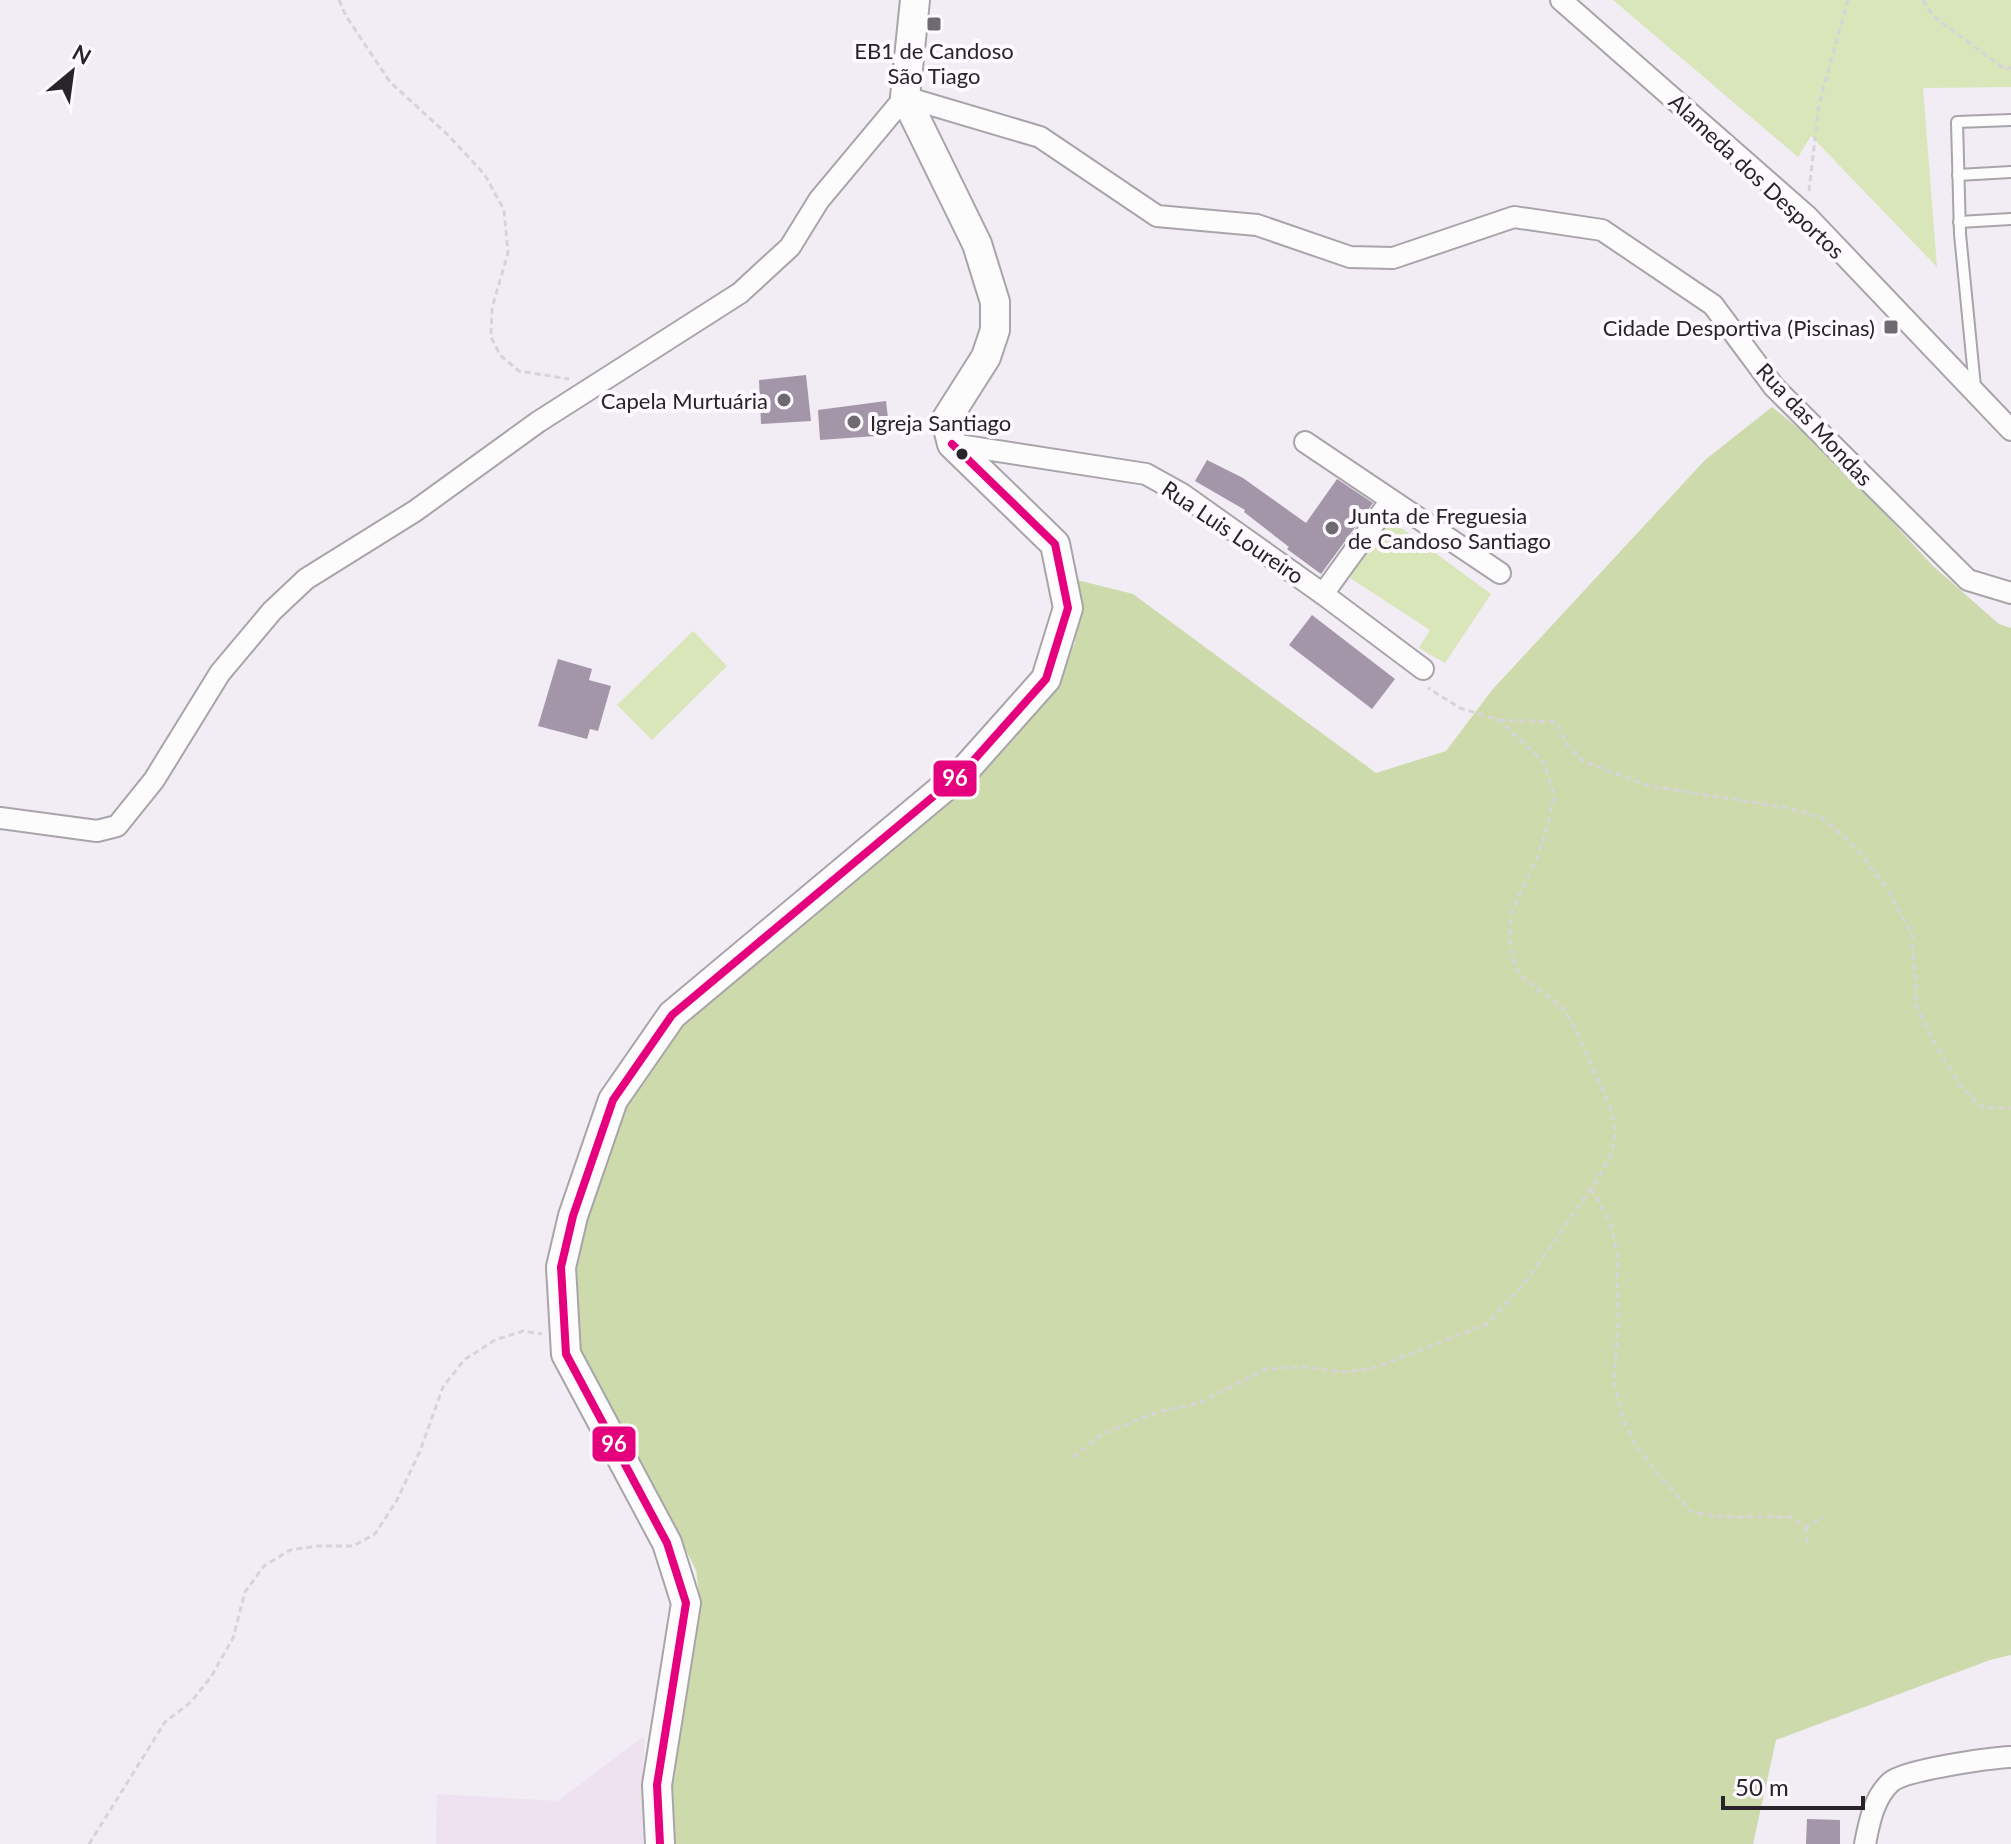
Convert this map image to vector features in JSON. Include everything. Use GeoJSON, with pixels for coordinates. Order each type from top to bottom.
{"type":"FeatureCollection","features":[{"type":"Feature","properties":{"kind":"street"},"geometry":{"type":"LineString","coordinates":[[660,1844],[657,1785],[686,1603],[667,1543],[566,1354],[561,1267],[573,1216],[613,1100],[672,1015],[965,770],[1046,679],[1068,608],[1055,544],[952,444],[946,420],[986,357],[995,330],[995,302],[977,244],[905,97],[915,0]]}},
{"type":"Feature","properties":{"kind":"street","name":"Alameda dos Desportos"},"geometry":{"type":"LineString","coordinates":[[1561,0],[1807,216],[2011,430]]}},
{"type":"Feature","properties":{"kind":"street"},"geometry":{"type":"LineString","coordinates":[[0,818],[97,831],[117,826],[154,780],[220,673],[272,611],[306,579],[415,511],[538,422],[740,293],[790,247],[819,200],[905,97]]}},
{"type":"Feature","properties":{"kind":"street","name":"Rua das Mondas"},"geometry":{"type":"LineString","coordinates":[[905,97],[1040,137],[1157,216],[1257,225],[1350,257],[1393,258],[1514,217],[1602,230],[1713,305],[1774,387],[1968,580],[2011,593]]}},
{"type":"Feature","properties":{"kind":"street"},"geometry":{"type":"LineString","coordinates":[[1305,442],[1500,573]]}},
{"type":"Feature","properties":{"kind":"street","name":"Rua Luis Loureiro"},"geometry":{"type":"LineString","coordinates":[[952,444],[1146,474],[1182,494],[1423,669]]}},
{"type":"Feature","properties":{"kind":"street","name":"Rua Luis Loureiro"},"geometry":{"type":"LineString","coordinates":[[1323,594],[1391,500]]}},
{"type":"Feature","properties":{"kind":"street"},"geometry":{"type":"LineString","coordinates":[[1865,1844],[1871,1816],[1884,1789],[1894,1779],[1956,1762],[2011,1757]]}},
{"type":"Feature","properties":{"kind":"lane"},"geometry":{"type":"LineString","coordinates":[[1976,393],[1959,222],[1957,122],[2011,120]]}},
{"type":"Feature","properties":{"kind":"lane"},"geometry":{"type":"LineString","coordinates":[[1958,175],[2011,172]]}},
{"type":"Feature","properties":{"kind":"lane"},"geometry":{"type":"LineString","coordinates":[[1959,222],[2011,219]]}},
{"type":"Feature","properties":{"kind":"path"},"geometry":{"type":"LineString","coordinates":[[339,0],[346,16],[390,82],[449,136],[485,175],[504,210],[508,253],[492,308],[491,337],[500,355],[519,371],[596,384]]}},
{"type":"Feature","properties":{"kind":"path"},"geometry":{"type":"LineString","coordinates":[[1807,216],[1819,104],[1848,0]]}},
{"type":"Feature","properties":{"kind":"path"},"geometry":{"type":"LineString","coordinates":[[1923,0],[1933,16],[2006,70],[2011,67]]}},
{"type":"Feature","properties":{"kind":"path"},"geometry":{"type":"LineString","coordinates":[[1423,669],[1427,687],[1460,708],[1499,720],[1556,722],[1568,746],[1583,761],[1649,786],[1789,808],[1822,818],[1854,846],[1886,887],[1912,934],[1917,1007],[1960,1085],[1982,1107],[2011,1108]]}},
{"type":"Feature","properties":{"kind":"path"},"geometry":{"type":"LineString","coordinates":[[1073,1457],[1103,1434],[1157,1412],[1197,1404],[1266,1369],[1301,1367],[1345,1372],[1374,1368],[1487,1324],[1527,1280],[1591,1188],[1612,1152],[1616,1130],[1610,1106],[1563,1008],[1519,975],[1510,948],[1511,913],[1537,858],[1554,795],[1544,762],[1499,720]]}},
{"type":"Feature","properties":{"kind":"path"},"geometry":{"type":"LineString","coordinates":[[1591,1188],[1610,1222],[1617,1252],[1618,1319],[1614,1382],[1623,1419],[1634,1443],[1692,1512],[1723,1517],[1791,1517],[1806,1527]]}},
{"type":"Feature","properties":{"kind":"path"},"geometry":{"type":"LineString","coordinates":[[89,1844],[165,1722],[191,1702],[211,1677],[233,1638],[245,1592],[264,1566],[290,1550],[353,1546],[375,1534],[415,1464],[443,1387],[464,1360],[495,1340],[523,1331],[566,1338]]}},
{"type":"Feature","properties":{"kind":"path"},"geometry":{"type":"LineString","coordinates":[[1806,1527],[1824,1517]]}},
{"type":"Feature","properties":{"kind":"path"},"geometry":{"type":"LineString","coordinates":[[1806,1527],[1807,1546]]}},
{"type":"Feature","properties":{"kind":"shaded area"},"geometry":{"type":"Polygon","coordinates":[[[644,1736],[643,1844],[436,1844],[437,1794],[558,1801],[644,1736]]]}},
{"type":"Feature","properties":{"kind":"green space"},"geometry":{"type":"Polygon","coordinates":[[[1613,0],[2011,0],[2011,87],[1923,88],[1937,267],[1811,136],[1798,157],[1613,0]]]}},
{"type":"Feature","properties":{"kind":"green space"},"geometry":{"type":"Polygon","coordinates":[[[1772,407],[1828,452],[1933,566],[1999,624],[2011,628],[2011,1655],[1990,1660],[1776,1740],[1753,1844],[669,1844],[667,1792],[675,1727],[701,1607],[696,1570],[581,1349],[576,1267],[593,1187],[629,1094],[687,1018],[960,790],[1039,704],[1075,643],[1077,580],[1133,594],[1376,773],[1446,751],[1492,690],[1705,460],[1772,407]]]}},
{"type":"Feature","properties":{"kind":"green space"},"geometry":{"type":"Polygon","coordinates":[[[1389,519],[1491,594],[1445,663],[1419,648],[1430,630],[1350,578],[1389,519]]]}},
{"type":"Feature","properties":{"kind":"green space"},"geometry":{"type":"Polygon","coordinates":[[[693,631],[727,666],[652,740],[617,705],[693,631]]]}},
{"type":"Feature","properties":{"kind":"building","name":"Capela Murtuária"},"geometry":{"type":"Polygon","coordinates":[[[806,375],[811,421],[761,424],[759,380],[806,375]]]}},
{"type":"Feature","properties":{"kind":"building","name":"Igreja Santiago"},"geometry":{"type":"Polygon","coordinates":[[[886,401],[890,435],[820,440],[818,410],[886,401]]]}},
{"type":"Feature","properties":{"kind":"building"},"geometry":{"type":"Polygon","coordinates":[[[1207,460],[1243,478],[1306,523],[1337,479],[1373,503],[1321,574],[1287,549],[1289,547],[1245,510],[1195,481],[1207,460]]]}},
{"type":"Feature","properties":{"kind":"building"},"geometry":{"type":"Polygon","coordinates":[[[1312,615],[1395,679],[1372,709],[1289,645],[1312,615]]]}},
{"type":"Feature","properties":{"kind":"building"},"geometry":{"type":"Polygon","coordinates":[[[558,659],[592,669],[589,680],[611,686],[598,731],[590,729],[587,739],[538,726],[558,659]]]}},
{"type":"Feature","properties":{"kind":"building"},"geometry":{"type":"Polygon","coordinates":[[[1807,1819],[1840,1820],[1840,1844],[1806,1844],[1807,1819]]]}},
{"type":"Feature","properties":{"kind":"transit line","name":"96"},"geometry":{"type":"LineString","coordinates":[[660,1844],[657,1785],[686,1603],[667,1543],[566,1354],[561,1267],[573,1216],[613,1100],[672,1015],[965,770],[1046,679],[1068,608],[1055,544],[952,444]]}},
{"type":"Feature","properties":{"kind":"place","name":"EB1 de Candoso São Tiago"},"geometry":{"type":"Point","coordinates":[934,24]}},
{"type":"Feature","properties":{"kind":"place","name":"Cidade Desportiva (Piscinas)"},"geometry":{"type":"Point","coordinates":[1891,327]}},
{"type":"Feature","properties":{"kind":"place","name":"Capela Murtuária"},"geometry":{"type":"Point","coordinates":[784,400]}},
{"type":"Feature","properties":{"kind":"place","name":"Igreja Santiago"},"geometry":{"type":"Point","coordinates":[854,422]}},
{"type":"Feature","properties":{"kind":"place","name":"Junta de Freguesia de Candoso Santiago"},"geometry":{"type":"Point","coordinates":[1332,528]}}]}
